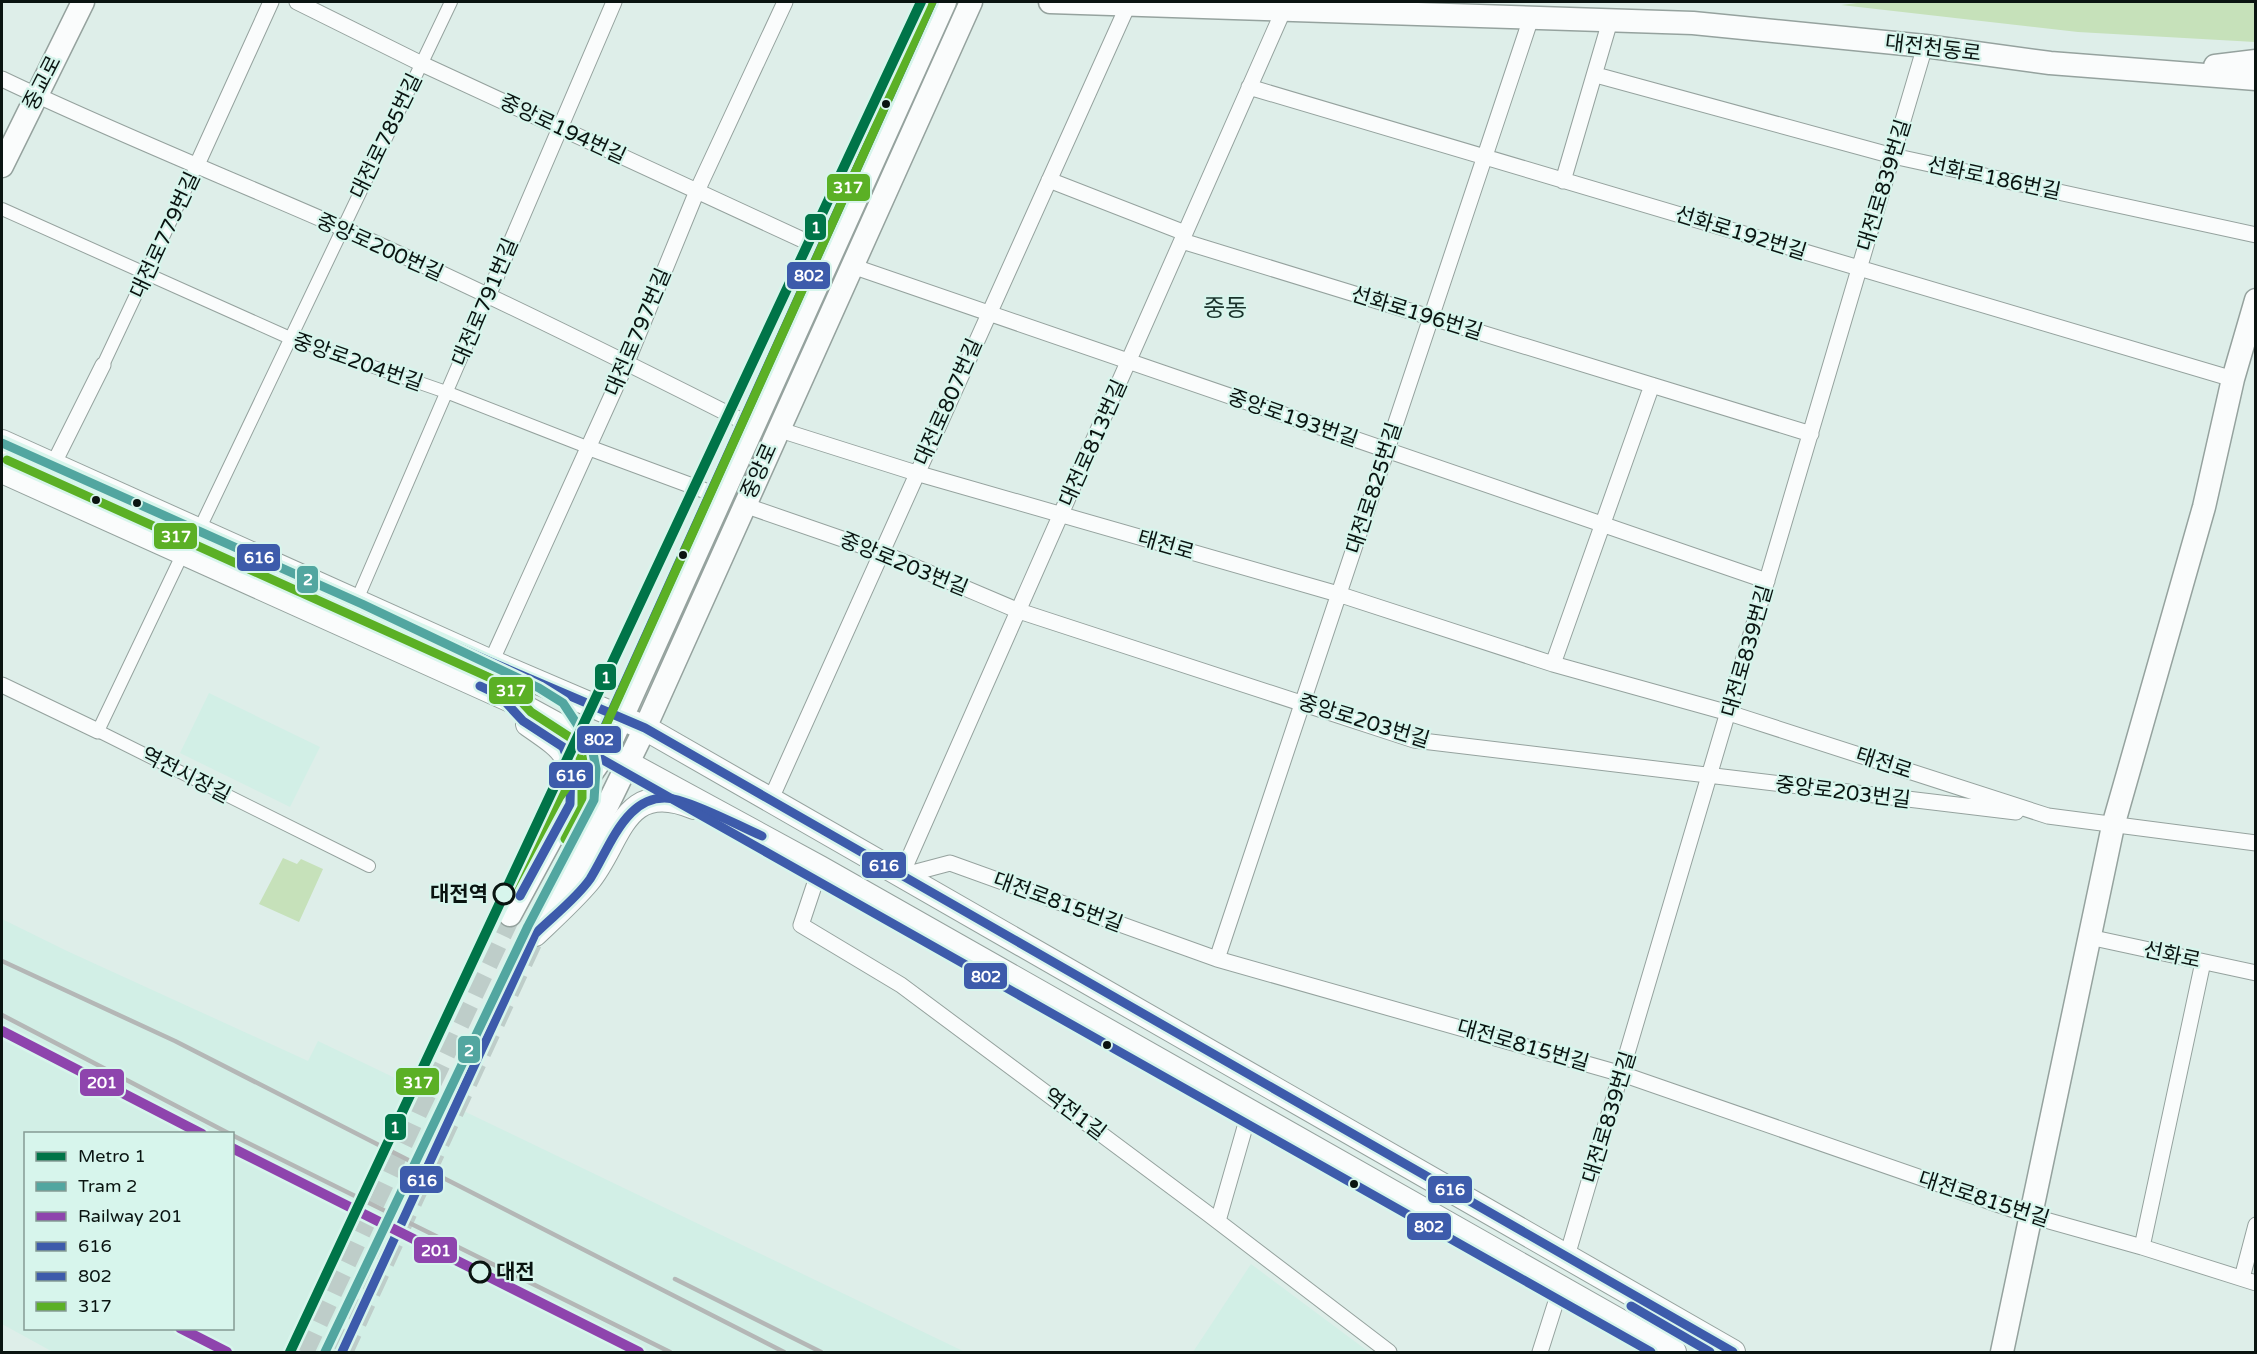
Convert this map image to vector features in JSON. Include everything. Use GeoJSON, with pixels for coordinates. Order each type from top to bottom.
{"type":"FeatureCollection","features":[{"type":"Feature","properties":{"kind":"main road","name":"중교로"},"geometry":{"type":"LineString","coordinates":[[2,166],[84,2]]}},
{"type":"Feature","properties":{"kind":"main road","name":"중앙로"},"geometry":{"type":"LineString","coordinates":[[535,934],[608,804],[623,717],[945,2]]}},
{"type":"Feature","properties":{"kind":"main road","name":"중앙로"},"geometry":{"type":"LineString","coordinates":[[510,915],[570,804],[645,728],[777,429],[971,2]]}},
{"type":"Feature","properties":{"kind":"main road","name":"대전천동로"},"geometry":{"type":"LineString","coordinates":[[1050,2],[1693,23],[1925,46],[2050,63],[2256,79]]}},
{"type":"Feature","properties":{"kind":"main road"},"geometry":{"type":"LineString","coordinates":[[2170,74],[2256,61]]}},
{"type":"Feature","properties":{"kind":"main road"},"geometry":{"type":"LineString","coordinates":[[2002,1353],[2113,826],[2204,507],[2233,379],[2256,300]]}},
{"type":"Feature","properties":{"kind":"main road"},"geometry":{"type":"LineString","coordinates":[[2,442],[356,602],[645,728],[1733,1353]]}},
{"type":"Feature","properties":{"kind":"main road"},"geometry":{"type":"LineString","coordinates":[[2,471],[500,694],[820,868],[1249,1113],[1561,1286],[1674,1353]]}},
{"type":"Feature","properties":{"kind":"main road"},"geometry":{"type":"LineString","coordinates":[[500,694],[523,721],[562,747],[572,767],[570,804]]}},
{"type":"Feature","properties":{"kind":"main road"},"geometry":{"type":"LineString","coordinates":[[535,934],[589,880],[614,833],[631,811],[655,800],[676,800],[751,830]]}},
{"type":"Feature","properties":{"kind":"street","name":"대전로779번길"},"geometry":{"type":"LineString","coordinates":[[53,465],[147,273],[272,2]]}},
{"type":"Feature","properties":{"kind":"street","name":"중앙로194번길"},"geometry":{"type":"LineString","coordinates":[[297,2],[422,64],[831,253]]}},
{"type":"Feature","properties":{"kind":"street","name":"대전로785번길"},"geometry":{"type":"LineString","coordinates":[[199,530],[341,228],[451,2]]}},
{"type":"Feature","properties":{"kind":"street","name":"대전로791번길"},"geometry":{"type":"LineString","coordinates":[[356,602],[614,2]]}},
{"type":"Feature","properties":{"kind":"street","name":"대전로797번길"},"geometry":{"type":"LineString","coordinates":[[491,662],[627,362],[697,191],[785,2]]}},
{"type":"Feature","properties":{"kind":"street","name":"대전로807번길"},"geometry":{"type":"LineString","coordinates":[[770,801],[880,552],[1128,5]]}},
{"type":"Feature","properties":{"kind":"street","name":"대전로813번길"},"geometry":{"type":"LineString","coordinates":[[901,876],[1284,9]]}},
{"type":"Feature","properties":{"kind":"street","name":"대전로825번길"},"geometry":{"type":"LineString","coordinates":[[1217,959],[1530,18]]}},
{"type":"Feature","properties":{"kind":"street"},"geometry":{"type":"LineString","coordinates":[[1563,181],[1610,21]]}},
{"type":"Feature","properties":{"kind":"street","name":"대전로839번길"},"geometry":{"type":"LineString","coordinates":[[1567,1256],[1925,46]]}},
{"type":"Feature","properties":{"kind":"street","name":"선화로186번길"},"geometry":{"type":"LineString","coordinates":[[1596,75],[1893,156],[2256,235]]}},
{"type":"Feature","properties":{"kind":"street","name":"중앙로200번길"},"geometry":{"type":"LineString","coordinates":[[2,79],[196,167],[341,228],[488,296],[627,362],[754,427]]}},
{"type":"Feature","properties":{"kind":"street","name":"선화로192번길"},"geometry":{"type":"LineString","coordinates":[[1249,87],[2233,379]]}},
{"type":"Feature","properties":{"kind":"street","name":"선화로196번길"},"geometry":{"type":"LineString","coordinates":[[1049,180],[1184,237],[1431,317],[1811,434]]}},
{"type":"Feature","properties":{"kind":"street","name":"중앙로204번길"},"geometry":{"type":"LineString","coordinates":[[2,210],[290,339],[446,392],[722,497]]}},
{"type":"Feature","properties":{"kind":"street","name":"중앙로193번길"},"geometry":{"type":"LineString","coordinates":[[852,266],[1767,581]]}},
{"type":"Feature","properties":{"kind":"street"},"geometry":{"type":"LineString","coordinates":[[1553,664],[1652,385]]}},
{"type":"Feature","properties":{"kind":"street","name":"태전로"},"geometry":{"type":"LineString","coordinates":[[777,429],[1061,516],[1338,594],[1553,664],[1729,713],[2049,816],[2256,843]]}},
{"type":"Feature","properties":{"kind":"street","name":"중앙로203번길"},"geometry":{"type":"LineString","coordinates":[[744,505],[880,552],[1019,611],[1414,740],[2049,816]]}},
{"type":"Feature","properties":{"kind":"street"},"geometry":{"type":"LineString","coordinates":[[98,731],[183,553]]}},
{"type":"Feature","properties":{"kind":"street","name":"역전시장길"},"geometry":{"type":"LineString","coordinates":[[2,685],[369,866]]}},
{"type":"Feature","properties":{"kind":"street","name":"대전로815번길"},"geometry":{"type":"LineString","coordinates":[[901,876],[950,863],[1217,959],[1622,1074],[2031,1216],[2142,1246],[2249,1280]]}},
{"type":"Feature","properties":{"kind":"street","name":"역전1길"},"geometry":{"type":"LineString","coordinates":[[820,868],[801,925],[901,985],[1218,1221],[1389,1353]]}},
{"type":"Feature","properties":{"kind":"street","name":"선화로"},"geometry":{"type":"LineString","coordinates":[[2090,937],[2256,973]]}},
{"type":"Feature","properties":{"kind":"street"},"geometry":{"type":"LineString","coordinates":[[2142,1246],[2203,962]]}},
{"type":"Feature","properties":{"kind":"street"},"geometry":{"type":"LineString","coordinates":[[1218,1221],[1249,1113]]}},
{"type":"Feature","properties":{"kind":"street"},"geometry":{"type":"LineString","coordinates":[[2249,1280],[2256,1225]]}},
{"type":"Feature","properties":{"kind":"street"},"geometry":{"type":"LineString","coordinates":[[1540,1353],[1561,1286]]}},
{"type":"Feature","properties":{"kind":"shaded area"},"geometry":{"type":"Polygon","coordinates":[[[209,693],[320,747],[290,807],[180,753],[209,693]]]}},
{"type":"Feature","properties":{"kind":"shaded area"},"geometry":{"type":"Polygon","coordinates":[[[2,919],[308,1061],[318,1041],[965,1352],[53,1352],[2,1324],[2,919]]]}},
{"type":"Feature","properties":{"kind":"shaded area"},"geometry":{"type":"Polygon","coordinates":[[[1251,1264],[1369,1352],[1193,1352],[1251,1264]]]}},
{"type":"Feature","properties":{"kind":"green space"},"geometry":{"type":"Polygon","coordinates":[[[1865,2],[2255,2],[2255,42],[2078,32],[1841,5],[1865,2]]]}},
{"type":"Feature","properties":{"kind":"green space"},"geometry":{"type":"Polygon","coordinates":[[[283,858],[297,864],[301,859],[323,869],[299,922],[259,904],[283,858]]]}},
{"type":"Feature","properties":{"kind":"tunnel"},"geometry":{"type":"LineString","coordinates":[[303,1352],[510,915]]}},
{"type":"Feature","properties":{"kind":"tunnel"},"geometry":{"type":"LineString","coordinates":[[342,1352],[535,934]]}},
{"type":"Feature","properties":{"kind":"railway"},"geometry":{"type":"LineString","coordinates":[[2,961],[175,1041],[784,1352]]}},
{"type":"Feature","properties":{"kind":"railway"},"geometry":{"type":"LineString","coordinates":[[2,1015],[226,1132]]}},
{"type":"Feature","properties":{"kind":"railway"},"geometry":{"type":"LineString","coordinates":[[234,1136],[670,1352]]}},
{"type":"Feature","properties":{"kind":"railway"},"geometry":{"type":"LineString","coordinates":[[675,1279],[821,1352]]}},
{"type":"Feature","properties":{"kind":"metro line","name":"1"},"geometry":{"type":"LineString","coordinates":[[290,1352],[921,2]]}},
{"type":"Feature","properties":{"kind":"tram line","name":"2"},"geometry":{"type":"LineString","coordinates":[[2,443],[362,604],[539,688],[563,703],[592,747],[596,769],[594,800],[528,926],[325,1352]]}},
{"type":"Feature","properties":{"kind":"rail line","name":"201"},"geometry":{"type":"LineString","coordinates":[[2,1031],[198,1132]]}},
{"type":"Feature","properties":{"kind":"rail line","name":"201"},"geometry":{"type":"LineString","coordinates":[[234,1149],[639,1352]]}},
{"type":"Feature","properties":{"kind":"rail line","name":"201"},"geometry":{"type":"LineString","coordinates":[[184,1330],[227,1352]]}},
{"type":"Feature","properties":{"kind":"transit line","name":"802"},"geometry":{"type":"LineString","coordinates":[[932,2],[596,746],[596,756],[1651,1352]]}},
{"type":"Feature","properties":{"kind":"transit line","name":"317"},"geometry":{"type":"LineString","coordinates":[[292,1347],[499,910],[559,798],[597,745],[932,2]]}},
{"type":"Feature","properties":{"kind":"transit line","name":"616"},"geometry":{"type":"LineString","coordinates":[[2,442],[491,662],[645,728],[1733,1352]]}},
{"type":"Feature","properties":{"kind":"transit line","name":"317"},"geometry":{"type":"LineString","coordinates":[[7,460],[506,685],[531,712],[571,738],[582,763],[582,807],[565,839]]}},
{"type":"Feature","properties":{"kind":"transit line","name":"616"},"geometry":{"type":"LineString","coordinates":[[480,686],[499,695],[523,721],[563,747],[571,767],[570,804],[520,896]]}},
{"type":"Feature","properties":{"kind":"transit line","name":"616"},"geometry":{"type":"LineString","coordinates":[[342,1352],[535,934],[571,901],[590,879],[623,823],[633,811],[646,802],[661,798],[678,800],[699,807],[762,836]]}},
{"type":"Feature","properties":{"kind":"transit line","name":"802"},"geometry":{"type":"LineString","coordinates":[[1631,1306],[1710,1352]]}},
{"type":"Feature","properties":{"kind":"place","name":"대전역"},"geometry":{"type":"Point","coordinates":[504,894]}},
{"type":"Feature","properties":{"kind":"place","name":"대전"},"geometry":{"type":"Point","coordinates":[480,1272]}},
{"type":"Feature","properties":{"kind":"district","name":"중동"},"geometry":{"type":"Point","coordinates":[1225,308]}}]}
